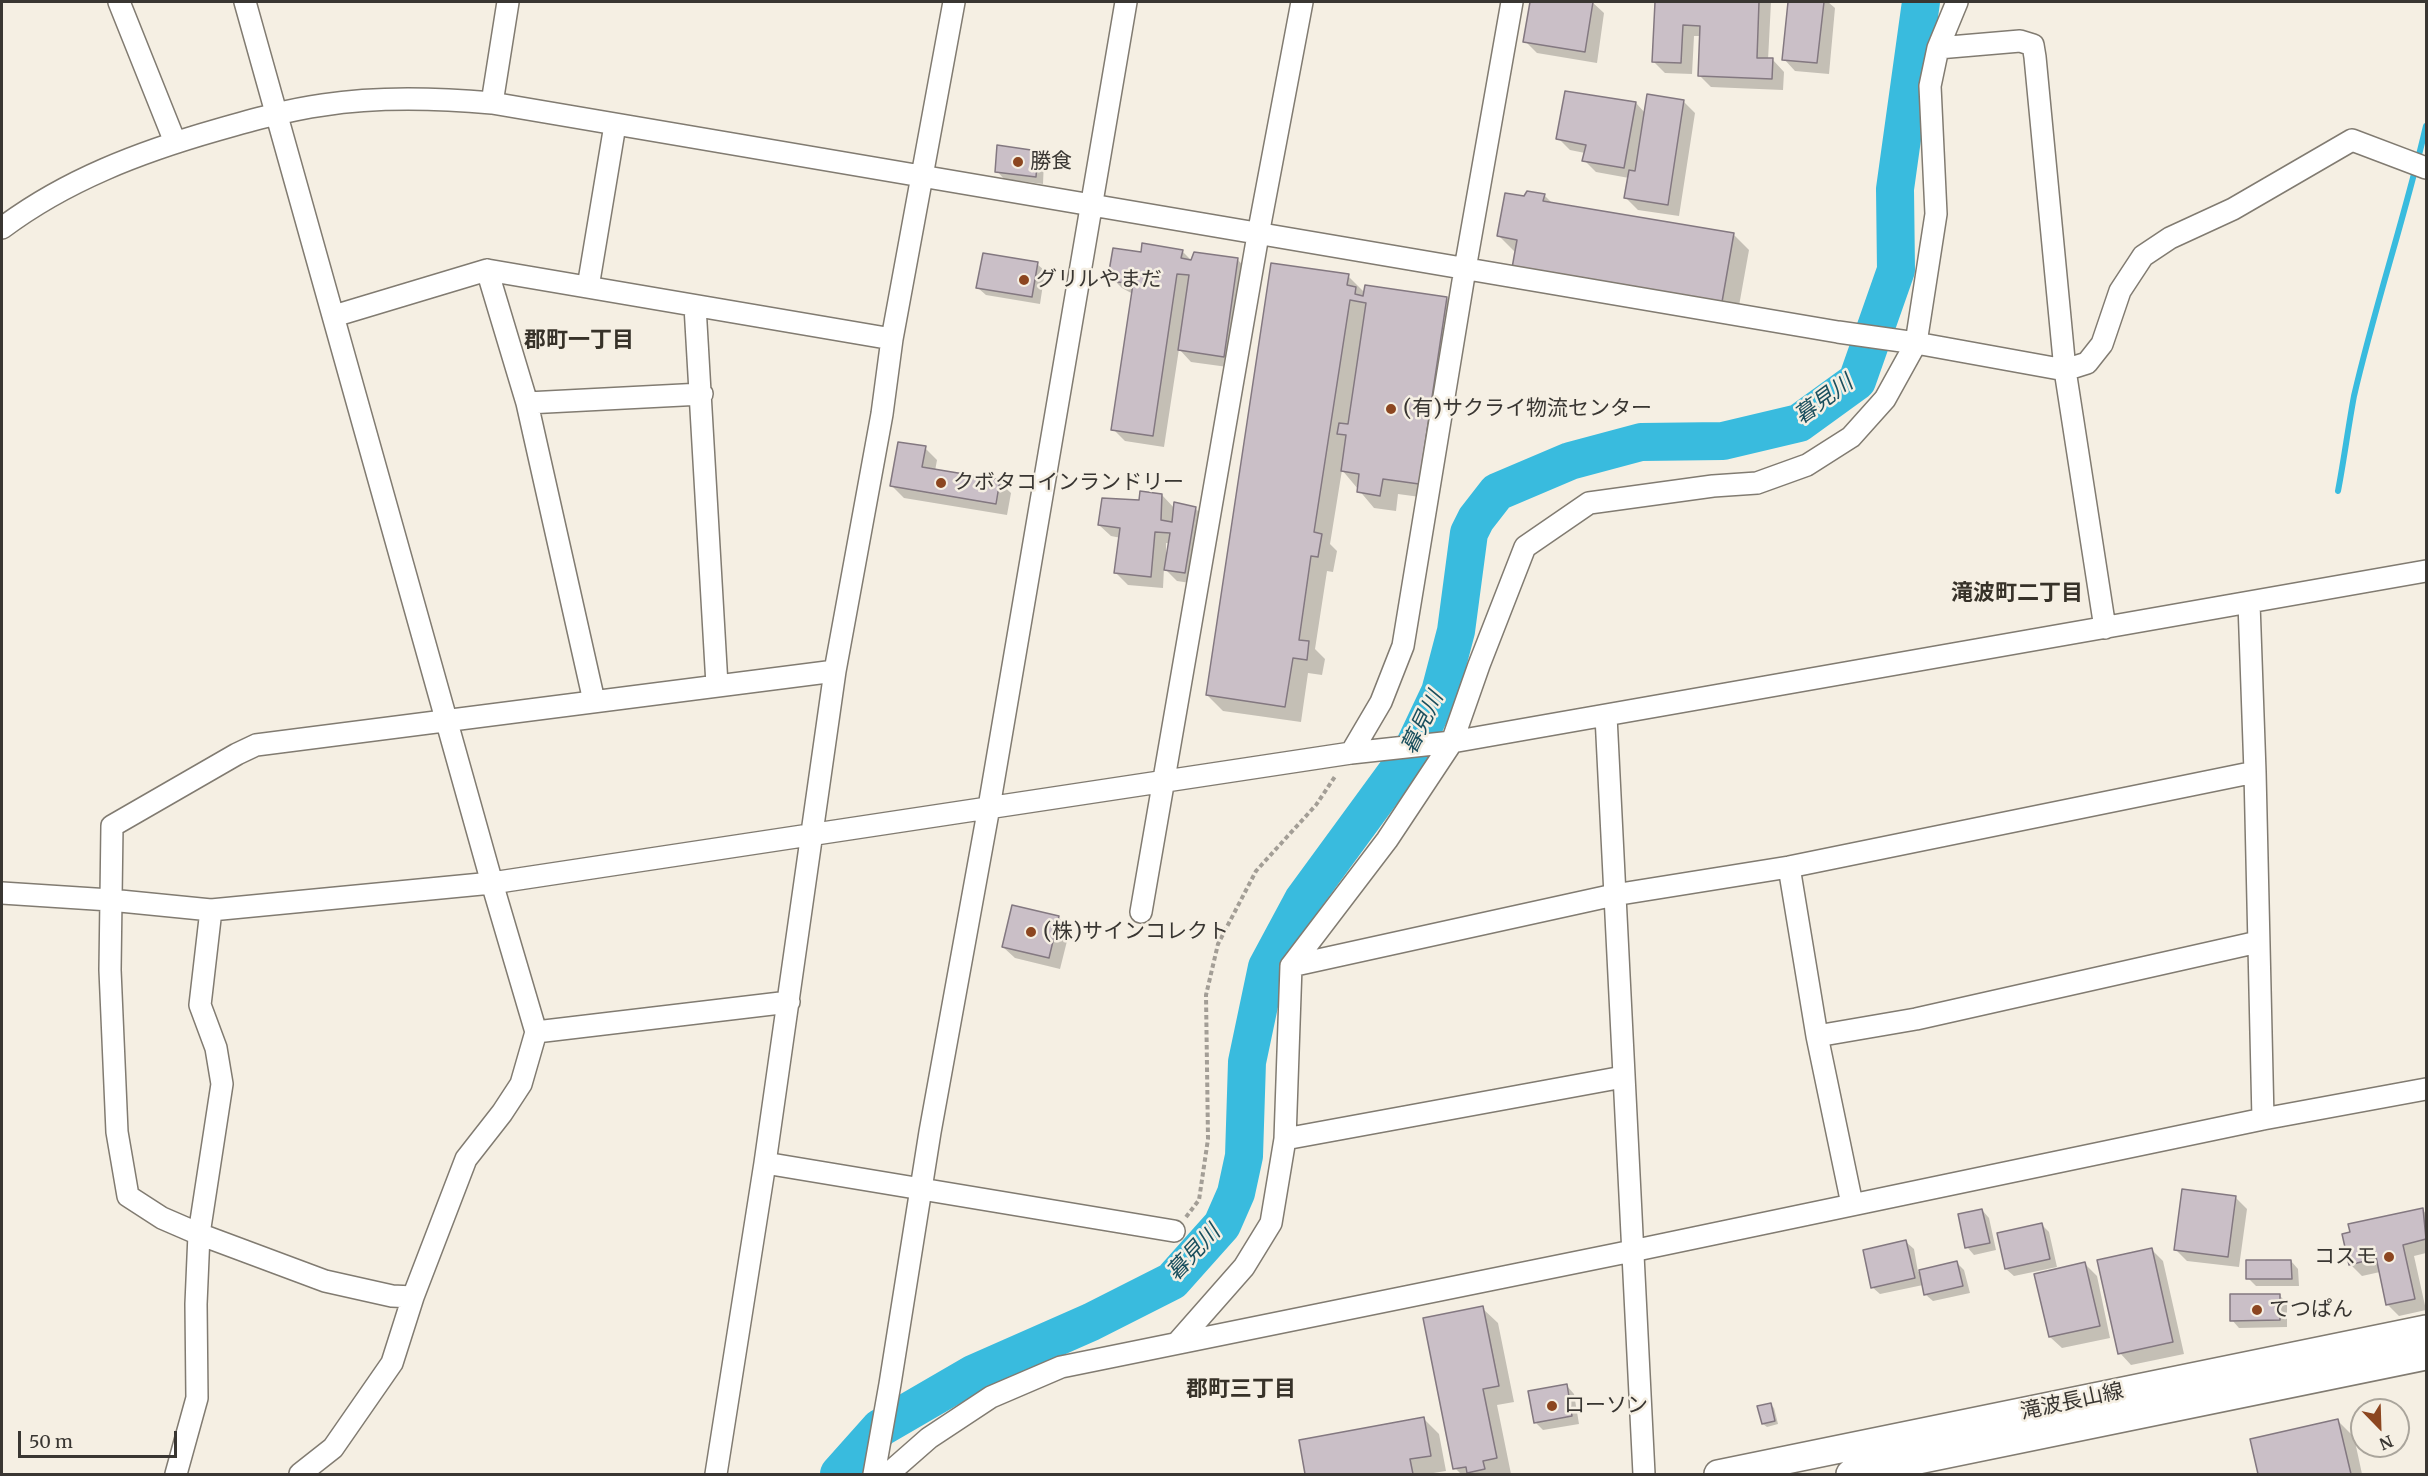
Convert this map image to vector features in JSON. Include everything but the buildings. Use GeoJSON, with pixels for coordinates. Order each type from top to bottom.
{"type":"FeatureCollection","features":[{"type":"Feature","properties":{"kind":"main road","name":"滝波長山線"},"geometry":{"type":"LineString","coordinates":[[1718,1474],[2427,1329]]}},
{"type":"Feature","properties":{"kind":"main road","name":"滝波長山線"},"geometry":{"type":"LineString","coordinates":[[1850,1474],[2427,1356]]}},
{"type":"Feature","properties":{"kind":"street"},"geometry":{"type":"LineString","coordinates":[[119,2],[175,142]]}},
{"type":"Feature","properties":{"kind":"street"},"geometry":{"type":"LineString","coordinates":[[245,2],[492,883],[536,1032],[521,1084],[502,1113],[465,1159],[413,1298],[392,1363],[333,1448],[300,1474]]}},
{"type":"Feature","properties":{"kind":"street"},"geometry":{"type":"LineString","coordinates":[[492,103],[508,2]]}},
{"type":"Feature","properties":{"kind":"street"},"geometry":{"type":"LineString","coordinates":[[716,1474],[789,1002],[835,670],[882,414],[892,339],[954,2]]}},
{"type":"Feature","properties":{"kind":"street"},"geometry":{"type":"LineString","coordinates":[[879,1470],[890,1384],[921,1190],[989,807],[1126,2]]}},
{"type":"Feature","properties":{"kind":"street"},"geometry":{"type":"LineString","coordinates":[[1142,912],[1258,235],[1302,2]]}},
{"type":"Feature","properties":{"kind":"street"},"geometry":{"type":"LineString","coordinates":[[1357,752],[1381,702],[1403,645],[1512,2]]}},
{"type":"Feature","properties":{"kind":"street"},"geometry":{"type":"LineString","coordinates":[[1178,1342],[1244,1267],[1272,1223],[1285,1139],[1291,966],[1387,840],[1452,742],[1525,547],[1590,503],[1713,486],[1757,483],[1807,465],[1851,437],[1885,399],[1916,343],[1936,214],[1930,86],[1938,48],[1957,2]]}},
{"type":"Feature","properties":{"kind":"street"},"geometry":{"type":"LineString","coordinates":[[1938,48],[2020,41],[2032,45],[2036,57],[2065,370],[2105,628]]}},
{"type":"Feature","properties":{"kind":"street"},"geometry":{"type":"LineString","coordinates":[[2,228],[17,216],[88,175],[175,142],[276,113],[325,104],[432,98],[492,103],[1091,207],[1838,332],[1916,343],[2065,370],[2087,363],[2102,344],[2120,291],[2144,256],[2170,238],[2233,209],[2352,140],[2427,168]]}},
{"type":"Feature","properties":{"kind":"street"},"geometry":{"type":"LineString","coordinates":[[588,287],[615,125]]}},
{"type":"Feature","properties":{"kind":"street"},"geometry":{"type":"LineString","coordinates":[[334,316],[487,270],[892,339]]}},
{"type":"Feature","properties":{"kind":"street"},"geometry":{"type":"LineString","coordinates":[[487,270],[527,403],[594,701]]}},
{"type":"Feature","properties":{"kind":"street"},"geometry":{"type":"LineString","coordinates":[[695,306],[702,394],[717,685]]}},
{"type":"Feature","properties":{"kind":"street"},"geometry":{"type":"LineString","coordinates":[[527,403],[702,394]]}},
{"type":"Feature","properties":{"kind":"street"},"geometry":{"type":"LineString","coordinates":[[2,892],[211,910],[492,883],[1357,752],[1452,742],[2427,571]]}},
{"type":"Feature","properties":{"kind":"street"},"geometry":{"type":"LineString","coordinates":[[2248,603],[2255,772],[2263,1119]]}},
{"type":"Feature","properties":{"kind":"street"},"geometry":{"type":"LineString","coordinates":[[413,1298],[392,1296],[326,1281],[199,1234],[162,1218],[128,1196],[117,1132],[110,970],[112,826],[256,745],[835,670]]}},
{"type":"Feature","properties":{"kind":"street"},"geometry":{"type":"LineString","coordinates":[[1606,716],[1644,1474]]}},
{"type":"Feature","properties":{"kind":"street"},"geometry":{"type":"LineString","coordinates":[[1291,966],[1614,895],[1789,867],[2255,772]]}},
{"type":"Feature","properties":{"kind":"street"},"geometry":{"type":"LineString","coordinates":[[1789,867],[1817,1036],[1852,1204]]}},
{"type":"Feature","properties":{"kind":"street"},"geometry":{"type":"LineString","coordinates":[[176,1474],[197,1398],[196,1304],[199,1234],[222,1084],[216,1048],[200,1005],[211,910]]}},
{"type":"Feature","properties":{"kind":"street"},"geometry":{"type":"LineString","coordinates":[[1817,1036],[1916,1018],[2258,942]]}},
{"type":"Feature","properties":{"kind":"street"},"geometry":{"type":"LineString","coordinates":[[536,1032],[789,1002]]}},
{"type":"Feature","properties":{"kind":"street"},"geometry":{"type":"LineString","coordinates":[[1285,1139],[1623,1077]]}},
{"type":"Feature","properties":{"kind":"street"},"geometry":{"type":"LineString","coordinates":[[879,1470],[991,1397],[1061,1367],[2263,1119],[2427,1089]]}},
{"type":"Feature","properties":{"kind":"street"},"geometry":{"type":"LineString","coordinates":[[765,1163],[1174,1232]]}},
{"type":"Feature","properties":{"kind":"path"},"geometry":{"type":"LineString","coordinates":[[1174,1232],[1199,1200],[1208,1139],[1206,995],[1218,944],[1256,871],[1316,805],[1357,752]]}},
{"type":"Feature","properties":{"kind":"waterway","name":"暮見川"},"geometry":{"type":"LineString","coordinates":[[839,1474],[880,1428],[973,1374],[1091,1322],[1172,1281],[1222,1225],[1236,1193],[1244,1156],[1247,1062],[1267,967],[1303,900],[1412,751],[1440,692],[1456,631],[1469,533],[1476,519],[1497,492],[1570,461],[1641,442],[1723,441],[1799,423],[1857,381],[1896,270],[1895,189],[1921,2]]}},
{"type":"Feature","properties":{"kind":"waterway"},"geometry":{"type":"LineString","coordinates":[[2338,491],[2354,396],[2426,126]]}},
{"type":"Feature","properties":{"kind":"place","name":"勝食"},"geometry":{"type":"Point","coordinates":[1018,162]}},
{"type":"Feature","properties":{"kind":"place","name":"グリルやまだ"},"geometry":{"type":"Point","coordinates":[1024,280]}},
{"type":"Feature","properties":{"kind":"place","name":"(有)サクライ物流センター"},"geometry":{"type":"Point","coordinates":[1391,409]}},
{"type":"Feature","properties":{"kind":"place","name":"クボタコインランドリー"},"geometry":{"type":"Point","coordinates":[941,483]}},
{"type":"Feature","properties":{"kind":"place","name":"(株)サインコレクト"},"geometry":{"type":"Point","coordinates":[1031,932]}},
{"type":"Feature","properties":{"kind":"place","name":"コスモ"},"geometry":{"type":"Point","coordinates":[2389,1257]}},
{"type":"Feature","properties":{"kind":"place","name":"てつぱん"},"geometry":{"type":"Point","coordinates":[2257,1310]}},
{"type":"Feature","properties":{"kind":"place","name":"ローソン"},"geometry":{"type":"Point","coordinates":[1552,1406]}},
{"type":"Feature","properties":{"kind":"district","name":"郡町一丁目"},"geometry":{"type":"Point","coordinates":[579,341]}},
{"type":"Feature","properties":{"kind":"district","name":"滝波町二丁目"},"geometry":{"type":"Point","coordinates":[2017,594]}},
{"type":"Feature","properties":{"kind":"district","name":"郡町三丁目"},"geometry":{"type":"Point","coordinates":[1241,1390]}}]}
